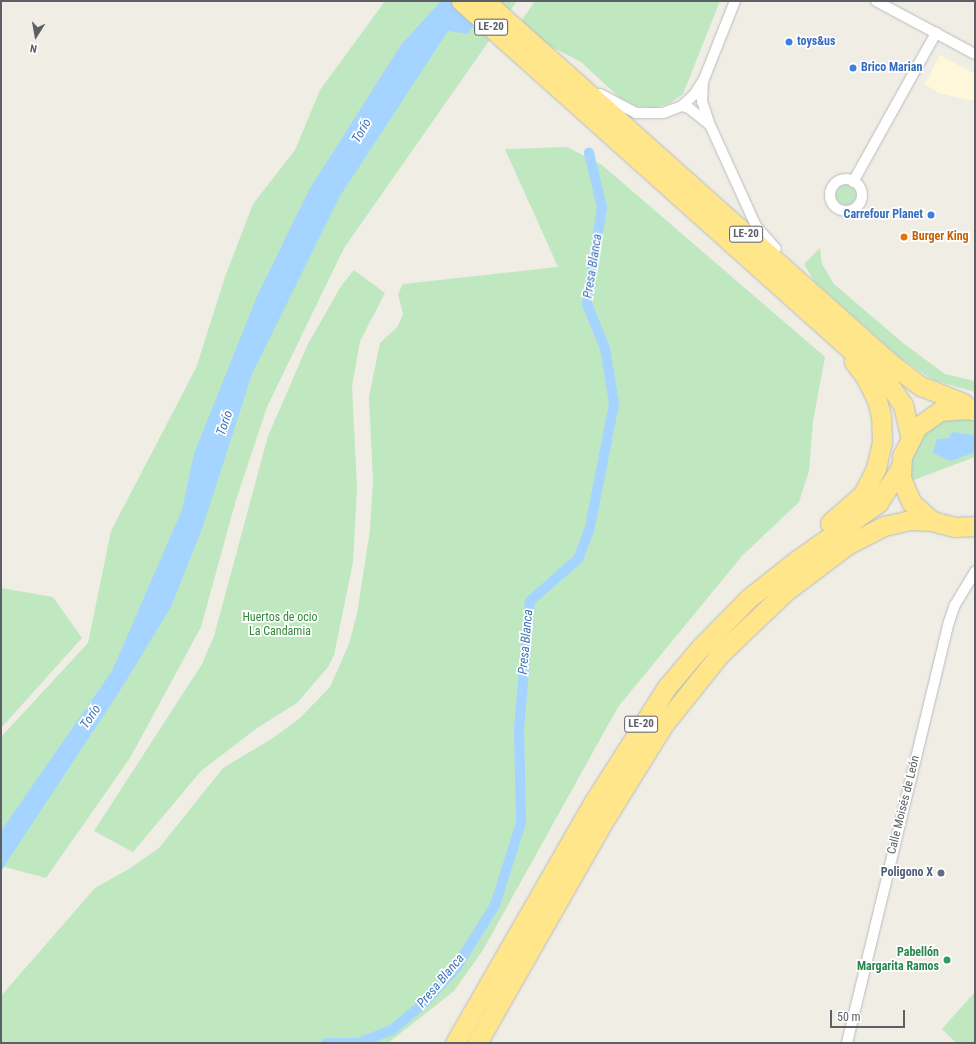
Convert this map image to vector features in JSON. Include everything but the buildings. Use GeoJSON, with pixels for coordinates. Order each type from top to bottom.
{"type":"FeatureCollection","features":[{"type":"Feature","properties":{"kind":"highway","name":"LE-20"},"geometry":{"type":"LineString","coordinates":[[461,1],[526,47],[570,75],[799,283],[907,378],[974,410]]}},
{"type":"Feature","properties":{"kind":"highway","name":"LE-20"},"geometry":{"type":"LineString","coordinates":[[485,1],[526,47],[899,395],[910,436]]}},
{"type":"Feature","properties":{"kind":"highway"},"geometry":{"type":"LineString","coordinates":[[749,598],[774,564],[853,506],[863,494],[876,468],[882,430],[877,400],[865,376],[840,350],[828,328]]}},
{"type":"Feature","properties":{"kind":"highway"},"geometry":{"type":"LineString","coordinates":[[974,410],[956,408],[940,411],[926,420],[910,436],[902,456],[901,478],[911,502],[932,520],[954,527],[975,526]]}},
{"type":"Feature","properties":{"kind":"highway","name":"LE-20"},"geometry":{"type":"LineString","coordinates":[[455,1043],[633,736],[667,687],[698,649],[749,598],[797,560],[868,512],[886,494],[901,467]]}},
{"type":"Feature","properties":{"kind":"highway","name":"LE-20"},"geometry":{"type":"LineString","coordinates":[[477,1043],[605,819],[664,724],[715,660],[785,592],[847,545],[884,526],[911,520],[932,520]]}},
{"type":"Feature","properties":{"kind":"street"},"geometry":{"type":"LineString","coordinates":[[570,75],[622,108],[636,113],[663,113],[682,106],[694,95],[704,79],[735,1]]}},
{"type":"Feature","properties":{"kind":"street"},"geometry":{"type":"LineString","coordinates":[[876,1],[975,54]]}},
{"type":"Feature","properties":{"kind":"street"},"geometry":{"type":"LineString","coordinates":[[853,182],[936,33]]}},
{"type":"Feature","properties":{"kind":"street"},"geometry":{"type":"LineString","coordinates":[[704,79],[702,101],[710,125],[756,226],[791,265],[799,283]]}},
{"type":"Feature","properties":{"kind":"street"},"geometry":{"type":"LineString","coordinates":[[682,106],[699,115],[710,125]]}},
{"type":"Feature","properties":{"kind":"street","name":"Calle Moisés de León"},"geometry":{"type":"LineString","coordinates":[[847,1043],[949,622],[955,605],[975,572]]}},
{"type":"Feature","properties":{"kind":"shaded area"},"geometry":{"type":"Polygon","coordinates":[[[940,55],[975,74],[975,99],[972,101],[938,93],[925,84],[940,55]]]}},
{"type":"Feature","properties":{"kind":"green space"},"geometry":{"type":"Polygon","coordinates":[[[385,1],[517,1],[344,248],[267,407],[236,500],[201,627],[130,758],[46,878],[1,866],[1,737],[88,643],[111,531],[196,368],[225,277],[253,204],[295,150],[320,90],[385,1]]]}},
{"type":"Feature","properties":{"kind":"green space"},"geometry":{"type":"Polygon","coordinates":[[[535,1],[720,1],[683,94],[669,104],[653,108],[636,106],[620,98],[581,62],[546,44],[521,21],[535,1]]]}},
{"type":"Feature","properties":{"kind":"green space"},"geometry":{"type":"Polygon","coordinates":[[[567,147],[602,165],[825,357],[813,421],[809,471],[799,502],[742,556],[618,707],[483,950],[454,991],[388,1043],[1,1043],[1,996],[95,888],[129,869],[159,848],[223,768],[273,738],[300,718],[330,687],[349,644],[357,614],[370,530],[373,481],[369,397],[380,343],[398,326],[403,314],[398,294],[403,284],[558,267],[505,149],[567,147]]]}},
{"type":"Feature","properties":{"kind":"green space"},"geometry":{"type":"Polygon","coordinates":[[[846,185],[853,188],[856,195],[853,202],[846,205],[839,202],[836,195],[839,188],[846,185]]]}},
{"type":"Feature","properties":{"kind":"green space"},"geometry":{"type":"Polygon","coordinates":[[[820,248],[822,264],[834,284],[903,343],[945,374],[975,381],[975,392],[933,380],[899,357],[814,281],[804,264],[820,248]]]}},
{"type":"Feature","properties":{"kind":"green space","name":"Huertos de ocio La Candamia"},"geometry":{"type":"Polygon","coordinates":[[[354,270],[385,293],[360,341],[352,386],[357,488],[353,562],[334,655],[328,667],[297,703],[257,728],[201,771],[133,852],[94,831],[202,664],[214,636],[268,436],[308,344],[341,286],[354,270]]]}},
{"type":"Feature","properties":{"kind":"green space"},"geometry":{"type":"Polygon","coordinates":[[[952,417],[975,419],[975,457],[911,481],[910,460],[924,431],[937,422],[952,417]]]}},
{"type":"Feature","properties":{"kind":"green space"},"geometry":{"type":"Polygon","coordinates":[[[1,588],[53,597],[82,638],[1,728],[1,588]]]}},
{"type":"Feature","properties":{"kind":"green space"},"geometry":{"type":"Polygon","coordinates":[[[975,992],[975,1043],[956,1043],[942,1029],[975,992]]]}},
{"type":"Feature","properties":{"kind":"water","name":"Torío"},"geometry":{"type":"Polygon","coordinates":[[[441,1],[488,1],[468,34],[448,31],[340,196],[252,374],[203,526],[171,607],[121,689],[1,871],[1,831],[112,671],[182,510],[194,454],[258,294],[309,190],[401,45],[441,1]]]}},
{"type":"Feature","properties":{"kind":"water"},"geometry":{"type":"Polygon","coordinates":[[[952,432],[975,435],[975,452],[951,461],[933,453],[937,439],[949,438],[952,432]]]}},
{"type":"Feature","properties":{"kind":"waterway","name":"Presa Blanca"},"geometry":{"type":"LineString","coordinates":[[326,1043],[359,1043],[392,1030],[423,1004],[456,968],[495,905],[521,823],[519,729],[530,601],[578,559],[590,527],[614,404],[605,348],[587,304],[602,207],[589,153]]}},
{"type":"Feature","properties":{"kind":"place","name":"toys&us"},"geometry":{"type":"Point","coordinates":[789,42]}},
{"type":"Feature","properties":{"kind":"place","name":"Brico Marian"},"geometry":{"type":"Point","coordinates":[853,68]}},
{"type":"Feature","properties":{"kind":"place","name":"Carrefour Planet"},"geometry":{"type":"Point","coordinates":[931,215]}},
{"type":"Feature","properties":{"kind":"place","name":"Burger King"},"geometry":{"type":"Point","coordinates":[904,237]}},
{"type":"Feature","properties":{"kind":"place","name":"Poligono X"},"geometry":{"type":"Point","coordinates":[941,873]}},
{"type":"Feature","properties":{"kind":"place","name":"Pabellón Margarita Ramos"},"geometry":{"type":"Point","coordinates":[947,960]}}]}
